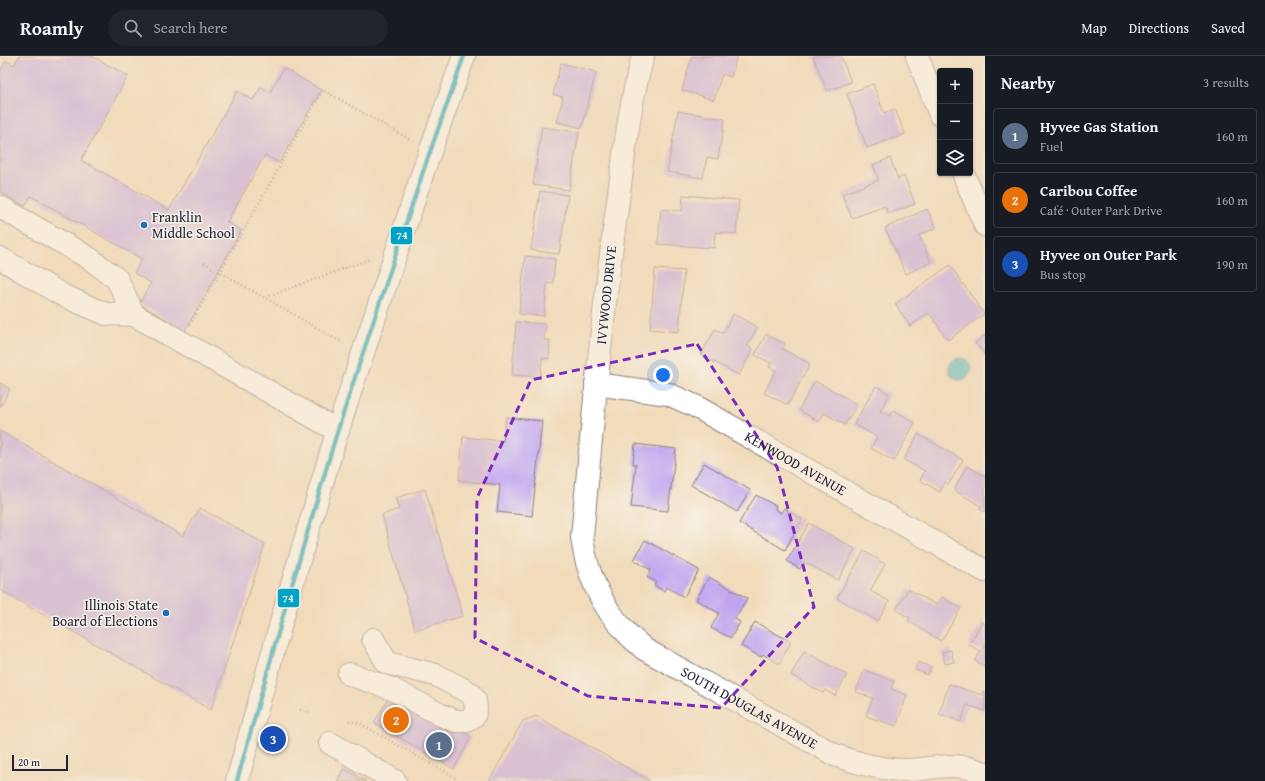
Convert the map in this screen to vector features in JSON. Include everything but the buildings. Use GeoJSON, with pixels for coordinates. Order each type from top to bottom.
{"type":"FeatureCollection","features":[{"type":"Feature","properties":{"kind":"street"},"geometry":{"type":"LineString","coordinates":[[237,781],[286,604],[338,431],[425,166],[464,56]]}},
{"type":"Feature","properties":{"kind":"street","name":"IVYWOOD DRIVE"},"geometry":{"type":"LineString","coordinates":[[582,537],[596,384],[611,248],[629,116],[643,56]]}},
{"type":"Feature","properties":{"kind":"street"},"geometry":{"type":"LineString","coordinates":[[917,56],[937,107]]}},
{"type":"Feature","properties":{"kind":"street"},"geometry":{"type":"LineString","coordinates":[[964,176],[985,225]]}},
{"type":"Feature","properties":{"kind":"street"},"geometry":{"type":"LineString","coordinates":[[0,207],[89,258],[117,279],[134,316]]}},
{"type":"Feature","properties":{"kind":"street"},"geometry":{"type":"LineString","coordinates":[[0,258],[64,296],[106,314],[134,316],[338,431]]}},
{"type":"Feature","properties":{"kind":"street","name":"KENWOOD AVENUE"},"geometry":{"type":"LineString","coordinates":[[596,384],[668,394],[695,406],[985,570]]}},
{"type":"Feature","properties":{"kind":"street","name":"SOUTH DOUGLAS AVENUE"},"geometry":{"type":"LineString","coordinates":[[582,537],[588,569],[600,596],[626,632],[644,648],[835,755],[848,760],[886,769],[909,770],[953,766],[968,768],[985,773]]}},
{"type":"Feature","properties":{"kind":"street"},"geometry":{"type":"LineString","coordinates":[[349,674],[392,689],[440,715],[456,721],[467,721],[474,716],[476,709],[475,700],[470,693],[436,675],[387,663],[373,639]]}},
{"type":"Feature","properties":{"kind":"street"},"geometry":{"type":"LineString","coordinates":[[330,743],[365,772],[392,780]]}},
{"type":"Feature","properties":{"kind":"path"},"geometry":{"type":"LineString","coordinates":[[189,326],[323,90],[409,139]]}},
{"type":"Feature","properties":{"kind":"path"},"geometry":{"type":"LineString","coordinates":[[266,297],[370,260]]}},
{"type":"Feature","properties":{"kind":"path"},"geometry":{"type":"LineString","coordinates":[[204,263],[266,297],[343,343]]}},
{"type":"Feature","properties":{"kind":"path"},"geometry":{"type":"LineString","coordinates":[[300,710],[309,712]]}},
{"type":"Feature","properties":{"kind":"path"},"geometry":{"type":"LineString","coordinates":[[349,721],[361,724],[456,778]]}},
{"type":"Feature","properties":{"kind":"highlighted area"},"geometry":{"type":"Polygon","coordinates":[[[697,344],[777,467],[814,607],[721,708],[588,696],[475,638],[477,498],[531,380],[697,344]]]}},
{"type":"Feature","properties":{"kind":"water"},"geometry":{"type":"Polygon","coordinates":[[[960,358],[968,361],[971,369],[968,377],[960,380],[952,377],[949,369],[952,361],[960,358]]]}},
{"type":"Feature","properties":{"kind":"transit line","name":"74"},"geometry":{"type":"LineString","coordinates":[[237,781],[286,605],[335,439],[425,166],[464,56]]}},
{"type":"Feature","properties":{"kind":"place","name":"Franklin Middle School"},"geometry":{"type":"Point","coordinates":[144,225]}},
{"type":"Feature","properties":{"kind":"place","name":"Illinois State Board of Elections"},"geometry":{"type":"Point","coordinates":[166,613]}},
{"type":"Feature","properties":{"kind":"place","name":"Caribou Coffee"},"geometry":{"type":"Point","coordinates":[396,720]}},
{"type":"Feature","properties":{"kind":"place","name":"Hyvee on Outer Park"},"geometry":{"type":"Point","coordinates":[273,739]}},
{"type":"Feature","properties":{"kind":"place","name":"Hyvee Gas Station"},"geometry":{"type":"Point","coordinates":[439,745]}}]}
